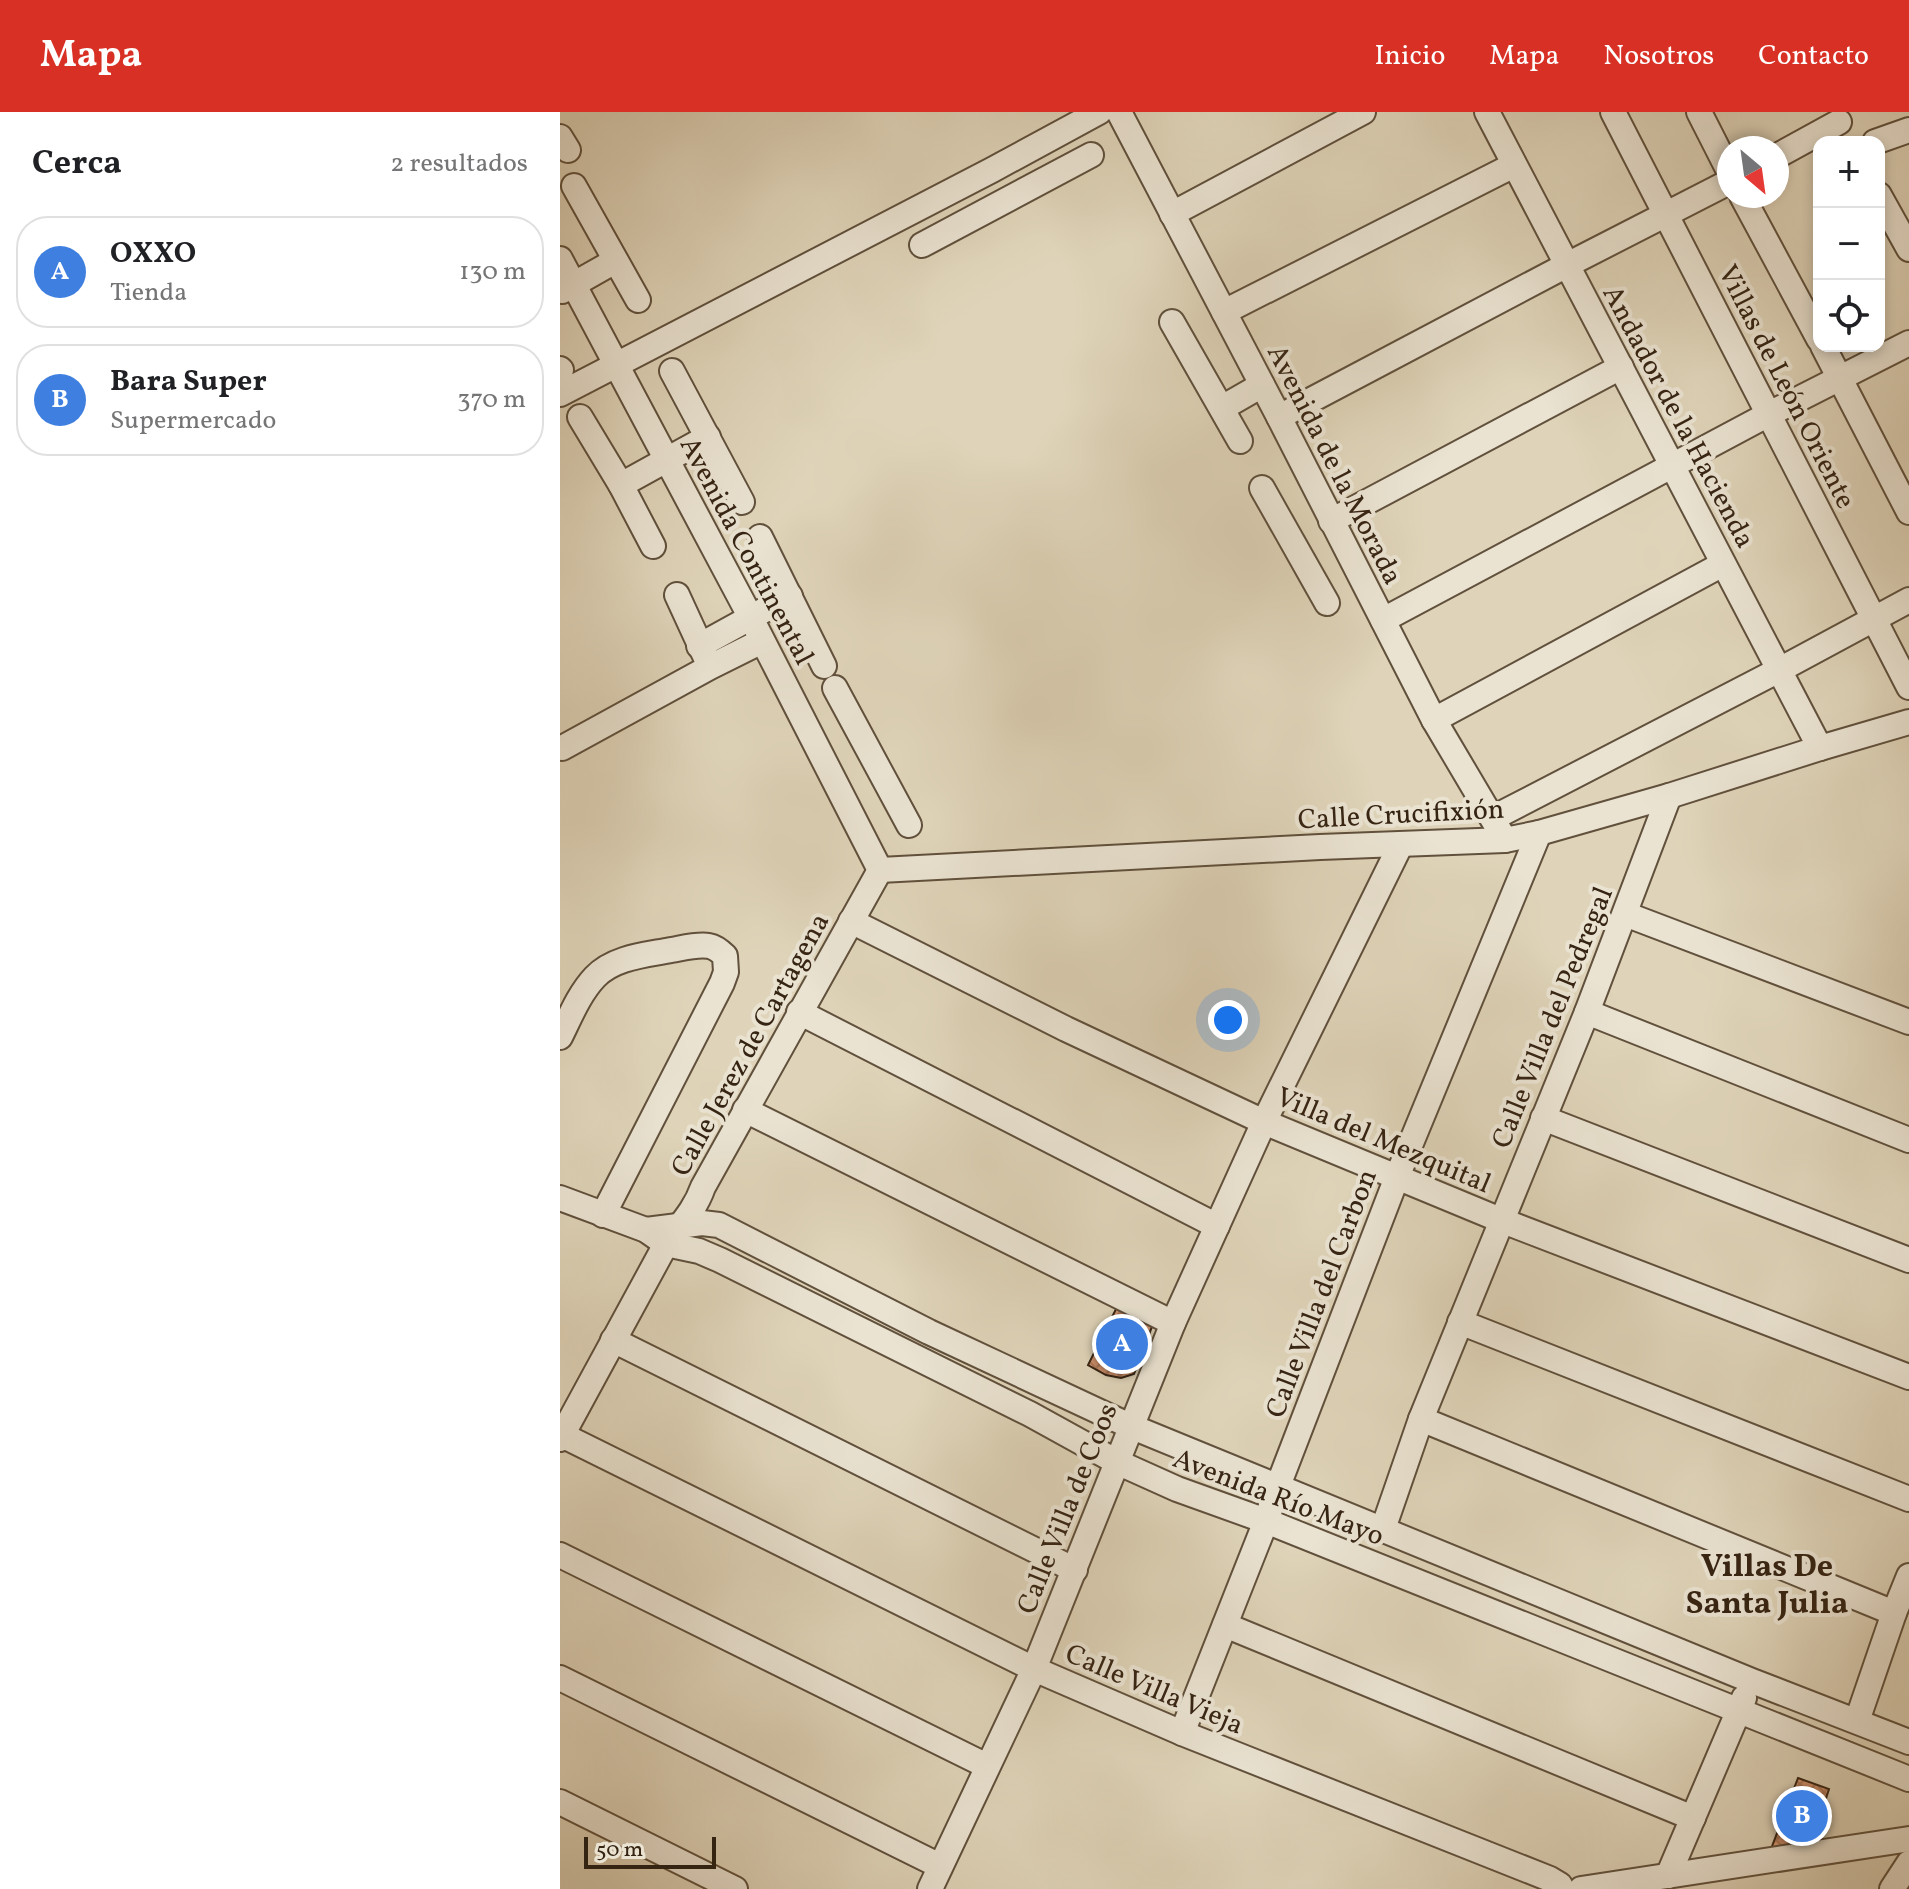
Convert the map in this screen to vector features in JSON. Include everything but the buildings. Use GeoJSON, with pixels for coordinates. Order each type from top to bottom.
{"type":"FeatureCollection","features":[{"type":"Feature","properties":{"kind":"street"},"geometry":{"type":"LineString","coordinates":[[1172,214],[1363,112]]}},
{"type":"Feature","properties":{"kind":"street","name":"Andador de la Hacienda"},"geometry":{"type":"LineString","coordinates":[[1487,112],[1820,748]]}},
{"type":"Feature","properties":{"kind":"street","name":"Villas de León Oriente"},"geometry":{"type":"LineString","coordinates":[[1613,112],[1909,687]]}},
{"type":"Feature","properties":{"kind":"street"},"geometry":{"type":"LineString","coordinates":[[1699,112],[1717,147]]}},
{"type":"Feature","properties":{"kind":"street"},"geometry":{"type":"LineString","coordinates":[[560,394],[992,170],[1117,113]]}},
{"type":"Feature","properties":{"kind":"street","name":"Avenida de la Morada"},"geometry":{"type":"LineString","coordinates":[[1117,113],[1279,417],[1434,720],[1505,840]]}},
{"type":"Feature","properties":{"kind":"street"},"geometry":{"type":"LineString","coordinates":[[1789,150],[1841,125]]}},
{"type":"Feature","properties":{"kind":"street"},"geometry":{"type":"LineString","coordinates":[[1885,138],[1909,130]]}},
{"type":"Feature","properties":{"kind":"street"},"geometry":{"type":"LineString","coordinates":[[922,245],[1091,155]]}},
{"type":"Feature","properties":{"kind":"street"},"geometry":{"type":"LineString","coordinates":[[1224,312],[1514,165]]}},
{"type":"Feature","properties":{"kind":"street"},"geometry":{"type":"LineString","coordinates":[[992,170],[1007,199]]}},
{"type":"Feature","properties":{"kind":"street"},"geometry":{"type":"LineString","coordinates":[[574,186],[638,300]]}},
{"type":"Feature","properties":{"kind":"street"},"geometry":{"type":"LineString","coordinates":[[1279,417],[1717,188]]}},
{"type":"Feature","properties":{"kind":"street"},"geometry":{"type":"LineString","coordinates":[[1885,206],[1909,249]]}},
{"type":"Feature","properties":{"kind":"street"},"geometry":{"type":"LineString","coordinates":[[1748,208],[1813,328]]}},
{"type":"Feature","properties":{"kind":"street","name":"Avenida Continental"},"geometry":{"type":"LineString","coordinates":[[560,259],[567,289],[616,364],[880,870]]}},
{"type":"Feature","properties":{"kind":"street"},"geometry":{"type":"LineString","coordinates":[[567,289],[615,261]]}},
{"type":"Feature","properties":{"kind":"street"},"geometry":{"type":"LineString","coordinates":[[1172,322],[1240,441]]}},
{"type":"Feature","properties":{"kind":"street"},"geometry":{"type":"LineString","coordinates":[[1383,620],[1769,414],[1909,343]]}},
{"type":"Feature","properties":{"kind":"street"},"geometry":{"type":"LineString","coordinates":[[1826,352],[1909,512]]}},
{"type":"Feature","properties":{"kind":"street"},"geometry":{"type":"LineString","coordinates":[[1331,521],[1621,367]]}},
{"type":"Feature","properties":{"kind":"street"},"geometry":{"type":"LineString","coordinates":[[672,371],[742,502]]}},
{"type":"Feature","properties":{"kind":"street"},"geometry":{"type":"LineString","coordinates":[[1222,408],[1262,385]]}},
{"type":"Feature","properties":{"kind":"street"},"geometry":{"type":"LineString","coordinates":[[580,417],[653,546]]}},
{"type":"Feature","properties":{"kind":"street"},"geometry":{"type":"LineString","coordinates":[[621,485],[708,437]]}},
{"type":"Feature","properties":{"kind":"street"},"geometry":{"type":"LineString","coordinates":[[1262,488],[1327,603]]}},
{"type":"Feature","properties":{"kind":"street"},"geometry":{"type":"LineString","coordinates":[[760,537],[824,666]]}},
{"type":"Feature","properties":{"kind":"street"},"geometry":{"type":"LineString","coordinates":[[1305,565],[1343,543]]}},
{"type":"Feature","properties":{"kind":"street"},"geometry":{"type":"LineString","coordinates":[[1434,720],[1723,564]]}},
{"type":"Feature","properties":{"kind":"street"},"geometry":{"type":"LineString","coordinates":[[677,595],[705,656]]}},
{"type":"Feature","properties":{"kind":"street"},"geometry":{"type":"LineString","coordinates":[[562,748],[705,656],[751,618],[790,596]]}},
{"type":"Feature","properties":{"kind":"street"},"geometry":{"type":"LineString","coordinates":[[1493,818],[1909,600]]}},
{"type":"Feature","properties":{"kind":"street"},"geometry":{"type":"LineString","coordinates":[[705,656],[762,641]]}},
{"type":"Feature","properties":{"kind":"street"},"geometry":{"type":"LineString","coordinates":[[835,688],[909,825]]}},
{"type":"Feature","properties":{"kind":"street","name":"Calle Crucifixión"},"geometry":{"type":"LineString","coordinates":[[880,870],[1505,840],[1669,796],[1909,722]]}},
{"type":"Feature","properties":{"kind":"street"},"geometry":{"type":"LineString","coordinates":[[831,772],[867,751]]}},
{"type":"Feature","properties":{"kind":"street","name":"Calle Villa del Pedregal"},"geometry":{"type":"LineString","coordinates":[[1383,1529],[1421,1419],[1587,1012],[1669,796]]}},
{"type":"Feature","properties":{"kind":"street","name":"Calle Villa del Carbon"},"geometry":{"type":"LineString","coordinates":[[1182,1733],[1397,1177],[1539,833]]}},
{"type":"Feature","properties":{"kind":"street","name":"Calle Villa de Coos"},"geometry":{"type":"LineString","coordinates":[[930,1889],[1034,1669],[1173,1323],[1264,1122],[1401,844]]}},
{"type":"Feature","properties":{"kind":"street","name":"Calle Jerez de Cartagena"},"geometry":{"type":"LineString","coordinates":[[561,1437],[613,1340],[664,1233],[698,1201],[745,1110],[880,870]]}},
{"type":"Feature","properties":{"kind":"street"},"geometry":{"type":"LineString","coordinates":[[1625,914],[1909,1022]]}},
{"type":"Feature","properties":{"kind":"street","name":"Villa del Mezquital"},"geometry":{"type":"LineString","coordinates":[[851,921],[1066,1029],[1264,1122],[1503,1221],[1909,1377]]}},
{"type":"Feature","properties":{"kind":"street"},"geometry":{"type":"LineString","coordinates":[[560,1037],[588,986],[609,967],[636,957],[697,945],[709,946],[725,956],[726,972],[722,983],[603,1215]]}},
{"type":"Feature","properties":{"kind":"street"},"geometry":{"type":"LineString","coordinates":[[799,1012],[1217,1226]]}},
{"type":"Feature","properties":{"kind":"street"},"geometry":{"type":"LineString","coordinates":[[1587,1012],[1909,1140]]}},
{"type":"Feature","properties":{"kind":"street"},"geometry":{"type":"LineString","coordinates":[[745,1110],[1173,1323]]}},
{"type":"Feature","properties":{"kind":"street"},"geometry":{"type":"LineString","coordinates":[[1543,1118],[1909,1260]]}},
{"type":"Feature","properties":{"kind":"street","name":"Avenida Río Mayo"},"geometry":{"type":"LineString","coordinates":[[560,1198],[664,1233],[1030,1414],[1117,1462],[1177,1489],[1266,1521],[1909,1779]]}},
{"type":"Feature","properties":{"kind":"street","name":"Avenida Río Mayo"},"geometry":{"type":"LineString","coordinates":[[664,1233],[702,1223],[719,1225],[929,1332],[1130,1426],[1752,1681],[1909,1742]]}},
{"type":"Feature","properties":{"kind":"street"},"geometry":{"type":"LineString","coordinates":[[1460,1322],[1909,1499]]}},
{"type":"Feature","properties":{"kind":"street"},"geometry":{"type":"LineString","coordinates":[[613,1340],[1075,1570]]}},
{"type":"Feature","properties":{"kind":"street"},"geometry":{"type":"LineString","coordinates":[[1421,1419],[1894,1613]]}},
{"type":"Feature","properties":{"kind":"street","name":"Calle Villa Vieja"},"geometry":{"type":"LineString","coordinates":[[561,1437],[1034,1669],[1182,1733],[1550,1879],[1562,1889]]}},
{"type":"Feature","properties":{"kind":"street"},"geometry":{"type":"LineString","coordinates":[[560,1555],[987,1766]]}},
{"type":"Feature","properties":{"kind":"street"},"geometry":{"type":"LineString","coordinates":[[1857,1721],[1909,1576]]}},
{"type":"Feature","properties":{"kind":"street"},"geometry":{"type":"LineString","coordinates":[[1225,1625],[1693,1818]]}},
{"type":"Feature","properties":{"kind":"street"},"geometry":{"type":"LineString","coordinates":[[560,1678],[940,1866]]}},
{"type":"Feature","properties":{"kind":"street"},"geometry":{"type":"LineString","coordinates":[[1668,1876],[1752,1681]]}},
{"type":"Feature","properties":{"kind":"street"},"geometry":{"type":"LineString","coordinates":[[560,1802],[735,1889]]}},
{"type":"Feature","properties":{"kind":"street"},"geometry":{"type":"LineString","coordinates":[[1581,1889],[1909,1839]]}},
{"type":"Feature","properties":{"kind":"street"},"geometry":{"type":"LineString","coordinates":[[1892,1889],[1909,1863]]}},
{"type":"Feature","properties":{"kind":"place","name":"OXXO"},"geometry":{"type":"Point","coordinates":[1122,1344]}},
{"type":"Feature","properties":{"kind":"place","name":"Bara Super"},"geometry":{"type":"Point","coordinates":[1802,1816]}},
{"type":"Feature","properties":{"kind":"district","name":"Villas De Santa Julia"},"geometry":{"type":"Point","coordinates":[1767,1584]}}]}
